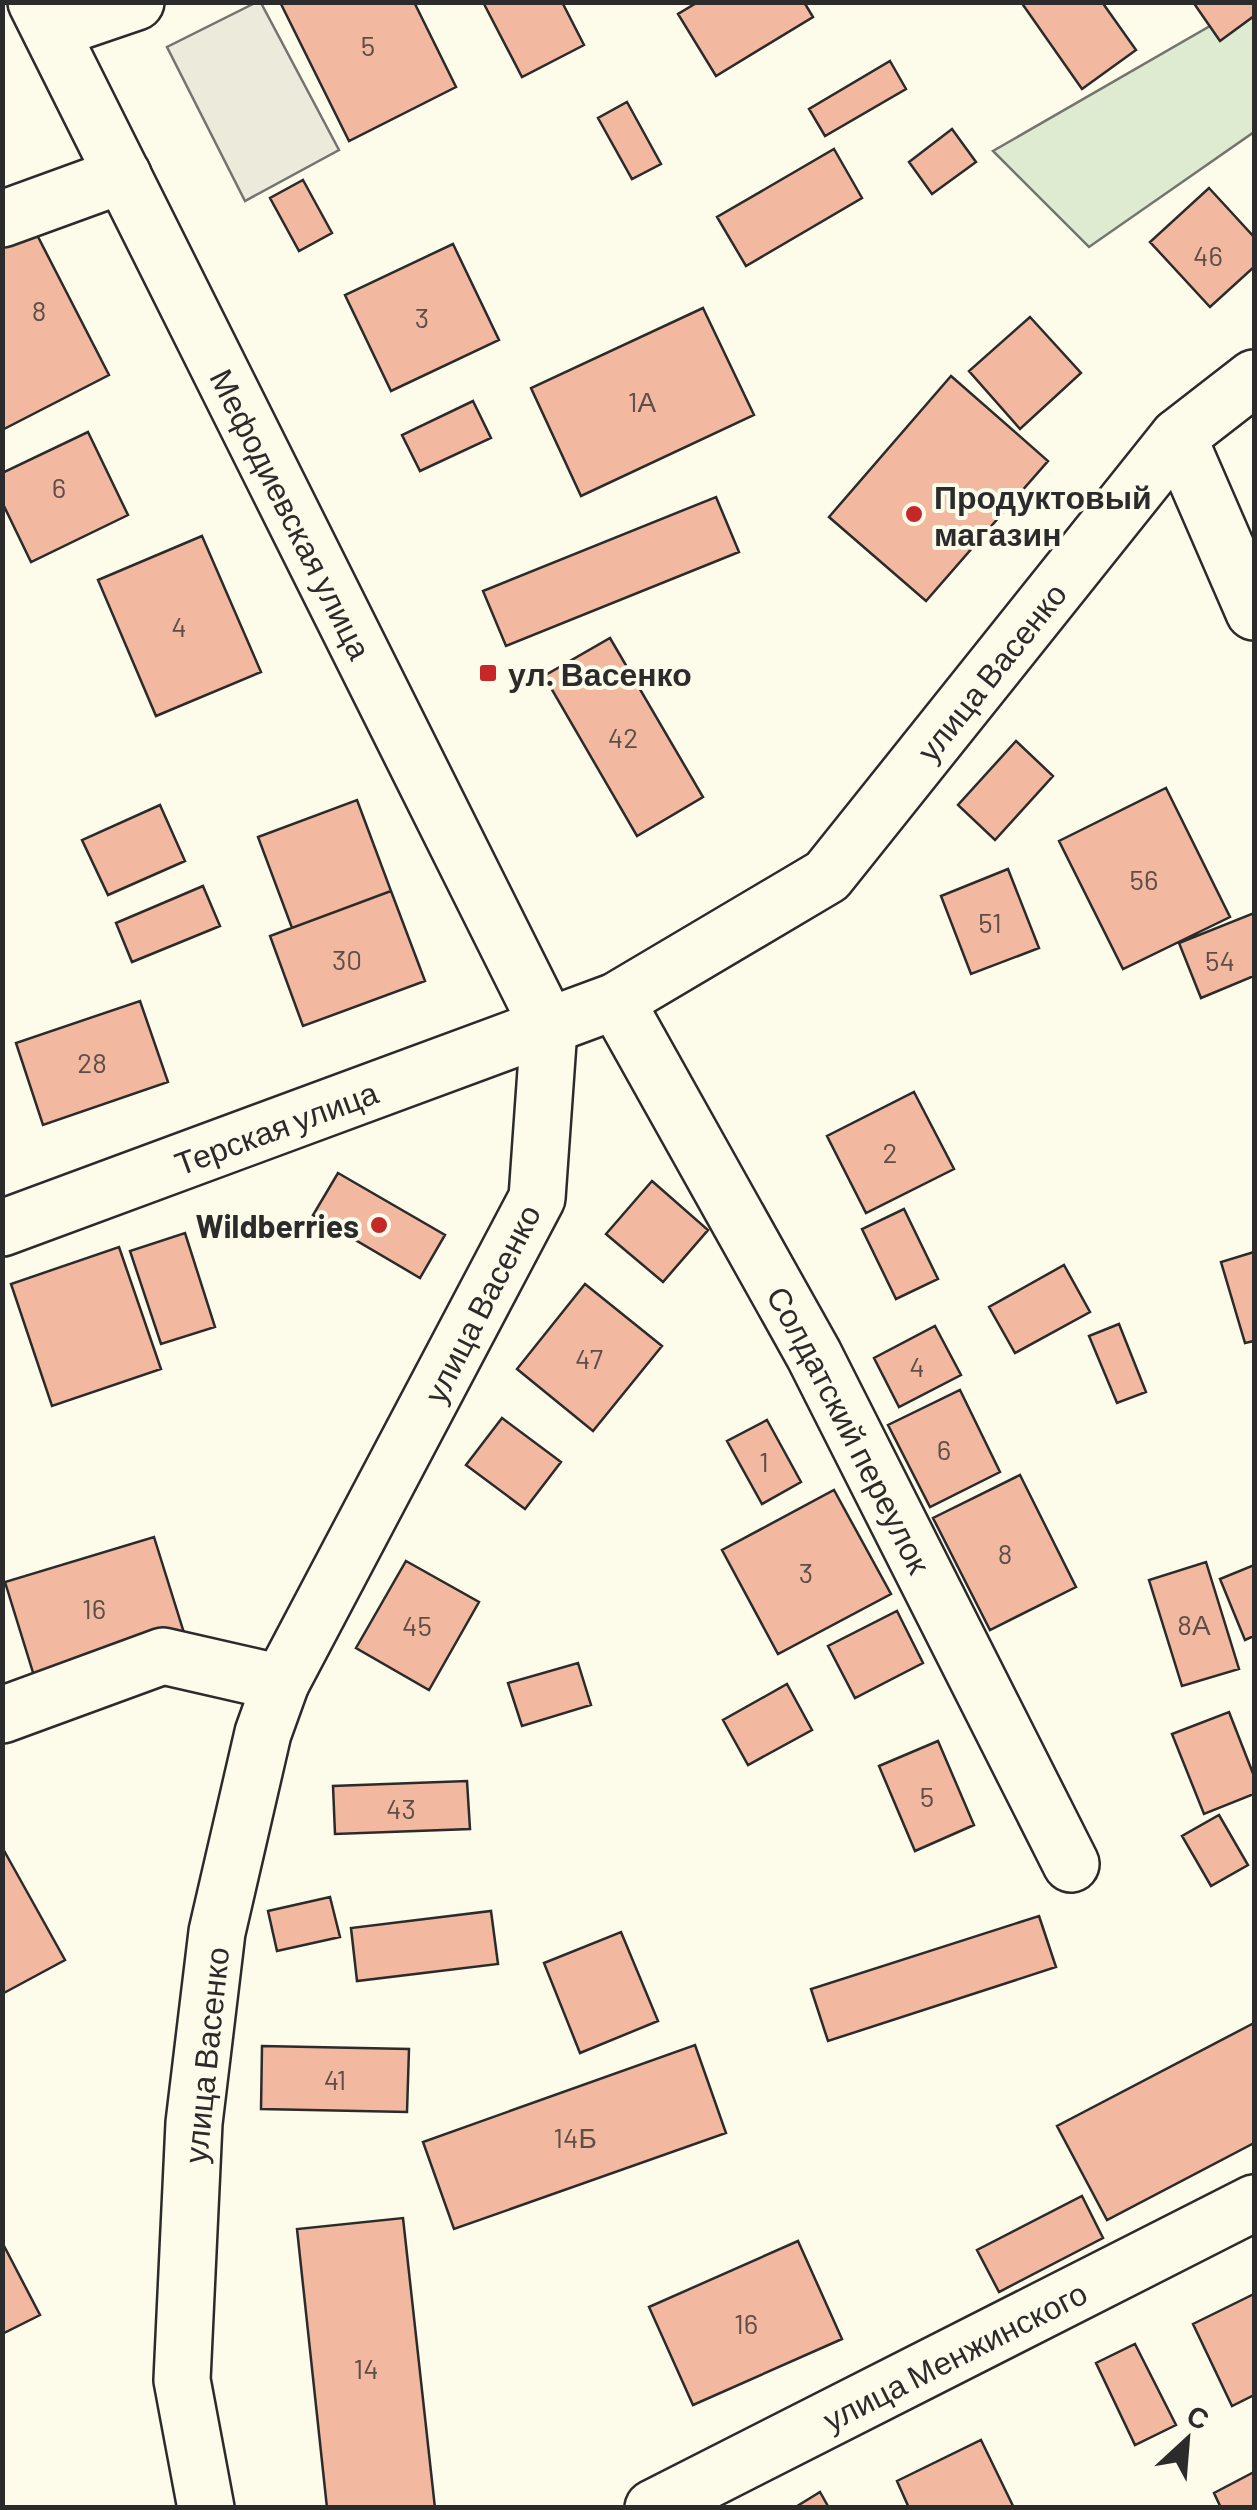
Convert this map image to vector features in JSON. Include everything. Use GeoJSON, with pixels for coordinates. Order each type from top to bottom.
{"type":"FeatureCollection","features":[{"type":"Feature","properties":{"kind":"street"},"geometry":{"type":"LineString","coordinates":[[43,17],[136,2]]}},
{"type":"Feature","properties":{"kind":"street","name":"Мефодиевская улица"},"geometry":{"type":"LineString","coordinates":[[43,17],[549,1028]]}},
{"type":"Feature","properties":{"kind":"street"},"geometry":{"type":"LineString","coordinates":[[2,220],[123,175]]}},
{"type":"Feature","properties":{"kind":"street","name":"улица Васенко"},"geometry":{"type":"LineString","coordinates":[[206,2508],[182,2380],[194,2124],[217,1932],[264,1733],[281,1682],[537,1198],[549,1028],[616,1001],[827,876],[1178,438],[1254,378]]}},
{"type":"Feature","properties":{"kind":"street"},"geometry":{"type":"LineString","coordinates":[[1178,438],[1254,612]]}},
{"type":"Feature","properties":{"kind":"street","name":"Солдатский переулок"},"geometry":{"type":"LineString","coordinates":[[616,1001],[814,1355],[1071,1864]]}},
{"type":"Feature","properties":{"kind":"street","name":"Терская улица"},"geometry":{"type":"LineString","coordinates":[[2,1228],[549,1028]]}},
{"type":"Feature","properties":{"kind":"street"},"geometry":{"type":"LineString","coordinates":[[2,1715],[162,1656],[281,1682]]}},
{"type":"Feature","properties":{"kind":"street","name":"улица Менжинского"},"geometry":{"type":"LineString","coordinates":[[654,2508],[1254,2203]]}},
{"type":"Feature","properties":{"kind":"green space"},"geometry":{"type":"Polygon","coordinates":[[[1254,3],[1254,132],[1089,247],[993,151],[1254,3]]]}},
{"type":"Feature","properties":{"kind":"shaded area"},"geometry":{"type":"Polygon","coordinates":[[[261,3],[339,150],[245,201],[167,47],[261,3]]]}},
{"type":"Feature","properties":{"kind":"building"},"geometry":{"type":"Polygon","coordinates":[[[280,2],[414,2],[456,87],[349,141],[280,2]]]}},
{"type":"Feature","properties":{"kind":"building"},"geometry":{"type":"Polygon","coordinates":[[[483,2],[562,2],[584,45],[522,77],[483,2]]]}},
{"type":"Feature","properties":{"kind":"building"},"geometry":{"type":"Polygon","coordinates":[[[698,2],[804,2],[813,17],[716,76],[678,14],[698,2]]]}},
{"type":"Feature","properties":{"kind":"building"},"geometry":{"type":"Polygon","coordinates":[[[1021,2],[1102,2],[1136,50],[1082,89],[1021,2]]]}},
{"type":"Feature","properties":{"kind":"building"},"geometry":{"type":"Polygon","coordinates":[[[1193,2],[1254,2],[1254,16],[1220,41],[1193,2]]]}},
{"type":"Feature","properties":{"kind":"building"},"geometry":{"type":"Polygon","coordinates":[[[890,61],[906,89],[825,136],[809,109],[890,61]]]}},
{"type":"Feature","properties":{"kind":"building"},"geometry":{"type":"Polygon","coordinates":[[[627,102],[661,164],[632,179],[598,118],[627,102]]]}},
{"type":"Feature","properties":{"kind":"building"},"geometry":{"type":"Polygon","coordinates":[[[952,129],[976,162],[932,194],[909,162],[952,129]]]}},
{"type":"Feature","properties":{"kind":"building"},"geometry":{"type":"Polygon","coordinates":[[[834,149],[862,198],[746,266],[717,217],[834,149]]]}},
{"type":"Feature","properties":{"kind":"building"},"geometry":{"type":"Polygon","coordinates":[[[303,180],[332,233],[299,251],[270,198],[303,180]]]}},
{"type":"Feature","properties":{"kind":"building"},"geometry":{"type":"Polygon","coordinates":[[[1209,188],[1254,237],[1254,267],[1210,307],[1150,242],[1209,188]]]}},
{"type":"Feature","properties":{"kind":"building"},"geometry":{"type":"Polygon","coordinates":[[[34,229],[109,375],[2,430],[2,245],[34,229]]]}},
{"type":"Feature","properties":{"kind":"building"},"geometry":{"type":"Polygon","coordinates":[[[453,244],[499,340],[391,391],[345,295],[453,244]]]}},
{"type":"Feature","properties":{"kind":"building"},"geometry":{"type":"Polygon","coordinates":[[[703,308],[754,415],[581,496],[531,388],[703,308]]]}},
{"type":"Feature","properties":{"kind":"building"},"geometry":{"type":"Polygon","coordinates":[[[1030,317],[1081,373],[1020,429],[969,371],[1030,317]]]}},
{"type":"Feature","properties":{"kind":"building"},"geometry":{"type":"Polygon","coordinates":[[[951,376],[1048,461],[926,601],[829,517],[951,376]]]}},
{"type":"Feature","properties":{"kind":"building"},"geometry":{"type":"Polygon","coordinates":[[[473,401],[491,438],[420,471],[402,435],[473,401]]]}},
{"type":"Feature","properties":{"kind":"building"},"geometry":{"type":"Polygon","coordinates":[[[88,432],[128,515],[31,562],[2,502],[2,473],[88,432]]]}},
{"type":"Feature","properties":{"kind":"building"},"geometry":{"type":"Polygon","coordinates":[[[716,497],[739,552],[506,646],[483,591],[716,497]]]}},
{"type":"Feature","properties":{"kind":"building"},"geometry":{"type":"Polygon","coordinates":[[[202,536],[261,672],[156,716],[98,580],[202,536]]]}},
{"type":"Feature","properties":{"kind":"building"},"geometry":{"type":"Polygon","coordinates":[[[610,638],[703,797],[637,836],[544,676],[610,638]]]}},
{"type":"Feature","properties":{"kind":"building"},"geometry":{"type":"Polygon","coordinates":[[[1016,741],[1053,776],[995,840],[958,805],[1016,741]]]}},
{"type":"Feature","properties":{"kind":"building"},"geometry":{"type":"Polygon","coordinates":[[[1166,788],[1230,917],[1123,969],[1059,841],[1166,788]]]}},
{"type":"Feature","properties":{"kind":"building"},"geometry":{"type":"Polygon","coordinates":[[[357,800],[391,891],[292,928],[258,837],[357,800]]]}},
{"type":"Feature","properties":{"kind":"building"},"geometry":{"type":"Polygon","coordinates":[[[160,805],[185,861],[108,895],[82,840],[160,805]]]}},
{"type":"Feature","properties":{"kind":"building"},"geometry":{"type":"Polygon","coordinates":[[[1008,869],[1039,948],[971,974],[941,896],[1008,869]]]}},
{"type":"Feature","properties":{"kind":"building"},"geometry":{"type":"Polygon","coordinates":[[[203,886],[220,926],[132,962],[116,923],[203,886]]]}},
{"type":"Feature","properties":{"kind":"building"},"geometry":{"type":"Polygon","coordinates":[[[391,891],[425,981],[303,1026],[270,936],[391,891]]]}},
{"type":"Feature","properties":{"kind":"building"},"geometry":{"type":"Polygon","coordinates":[[[1254,913],[1254,976],[1201,998],[1179,943],[1254,913]]]}},
{"type":"Feature","properties":{"kind":"building"},"geometry":{"type":"Polygon","coordinates":[[[140,1001],[168,1082],[43,1125],[16,1043],[140,1001]]]}},
{"type":"Feature","properties":{"kind":"building"},"geometry":{"type":"Polygon","coordinates":[[[914,1092],[954,1169],[866,1213],[827,1136],[914,1092]]]}},
{"type":"Feature","properties":{"kind":"building","name":"Wildberries"},"geometry":{"type":"Polygon","coordinates":[[[338,1173],[445,1235],[420,1278],[313,1215],[338,1173]]]}},
{"type":"Feature","properties":{"kind":"building"},"geometry":{"type":"Polygon","coordinates":[[[652,1181],[708,1230],[663,1282],[606,1234],[652,1181]]]}},
{"type":"Feature","properties":{"kind":"building"},"geometry":{"type":"Polygon","coordinates":[[[904,1209],[938,1279],[896,1299],[862,1229],[904,1209]]]}},
{"type":"Feature","properties":{"kind":"building"},"geometry":{"type":"Polygon","coordinates":[[[185,1233],[215,1327],[161,1344],[130,1251],[185,1233]]]}},
{"type":"Feature","properties":{"kind":"building"},"geometry":{"type":"Polygon","coordinates":[[[119,1247],[161,1369],[52,1406],[11,1284],[119,1247]]]}},
{"type":"Feature","properties":{"kind":"building"},"geometry":{"type":"Polygon","coordinates":[[[1254,1252],[1254,1341],[1245,1343],[1221,1262],[1254,1252]]]}},
{"type":"Feature","properties":{"kind":"building"},"geometry":{"type":"Polygon","coordinates":[[[1064,1265],[1090,1312],[1015,1353],[989,1307],[1064,1265]]]}},
{"type":"Feature","properties":{"kind":"building"},"geometry":{"type":"Polygon","coordinates":[[[585,1284],[662,1346],[593,1431],[517,1369],[585,1284]]]}},
{"type":"Feature","properties":{"kind":"building"},"geometry":{"type":"Polygon","coordinates":[[[1119,1324],[1146,1392],[1117,1403],[1089,1336],[1119,1324]]]}},
{"type":"Feature","properties":{"kind":"building"},"geometry":{"type":"Polygon","coordinates":[[[935,1326],[961,1375],[899,1407],[874,1358],[935,1326]]]}},
{"type":"Feature","properties":{"kind":"building"},"geometry":{"type":"Polygon","coordinates":[[[960,1390],[1000,1472],[930,1507],[888,1425],[960,1390]]]}},
{"type":"Feature","properties":{"kind":"building"},"geometry":{"type":"Polygon","coordinates":[[[502,1418],[561,1462],[525,1509],[466,1465],[502,1418]]]}},
{"type":"Feature","properties":{"kind":"building"},"geometry":{"type":"Polygon","coordinates":[[[767,1420],[801,1482],[762,1504],[727,1441],[767,1420]]]}},
{"type":"Feature","properties":{"kind":"building"},"geometry":{"type":"Polygon","coordinates":[[[1020,1475],[1076,1587],[990,1630],[933,1518],[1020,1475]]]}},
{"type":"Feature","properties":{"kind":"building"},"geometry":{"type":"Polygon","coordinates":[[[834,1490],[891,1594],[778,1654],[722,1550],[834,1490]]]}},
{"type":"Feature","properties":{"kind":"building"},"geometry":{"type":"Polygon","coordinates":[[[154,1537],[184,1633],[35,1679],[5,1582],[154,1537]]]}},
{"type":"Feature","properties":{"kind":"building"},"geometry":{"type":"Polygon","coordinates":[[[406,1561],[479,1602],[429,1690],[356,1648],[406,1561]]]}},
{"type":"Feature","properties":{"kind":"building"},"geometry":{"type":"Polygon","coordinates":[[[1206,1562],[1239,1669],[1182,1686],[1149,1580],[1206,1562]]]}},
{"type":"Feature","properties":{"kind":"building"},"geometry":{"type":"Polygon","coordinates":[[[1254,1565],[1254,1636],[1245,1640],[1220,1579],[1254,1565]]]}},
{"type":"Feature","properties":{"kind":"building"},"geometry":{"type":"Polygon","coordinates":[[[897,1611],[923,1663],[855,1698],[828,1646],[897,1611]]]}},
{"type":"Feature","properties":{"kind":"building"},"geometry":{"type":"Polygon","coordinates":[[[578,1663],[591,1705],[522,1726],[508,1683],[578,1663]]]}},
{"type":"Feature","properties":{"kind":"building"},"geometry":{"type":"Polygon","coordinates":[[[787,1684],[812,1730],[748,1765],[723,1720],[787,1684]]]}},
{"type":"Feature","properties":{"kind":"building"},"geometry":{"type":"Polygon","coordinates":[[[1229,1712],[1254,1776],[1254,1794],[1204,1814],[1172,1734],[1229,1712]]]}},
{"type":"Feature","properties":{"kind":"building"},"geometry":{"type":"Polygon","coordinates":[[[938,1741],[974,1825],[915,1851],[879,1766],[938,1741]]]}},
{"type":"Feature","properties":{"kind":"building"},"geometry":{"type":"Polygon","coordinates":[[[467,1781],[470,1829],[335,1834],[333,1786],[467,1781]]]}},
{"type":"Feature","properties":{"kind":"building"},"geometry":{"type":"Polygon","coordinates":[[[1219,1815],[1248,1865],[1211,1886],[1182,1836],[1219,1815]]]}},
{"type":"Feature","properties":{"kind":"building"},"geometry":{"type":"Polygon","coordinates":[[[2,1847],[65,1960],[2,1994],[2,1847]]]}},
{"type":"Feature","properties":{"kind":"building"},"geometry":{"type":"Polygon","coordinates":[[[330,1897],[340,1937],[277,1951],[268,1911],[330,1897]]]}},
{"type":"Feature","properties":{"kind":"building"},"geometry":{"type":"Polygon","coordinates":[[[491,1911],[498,1964],[357,1981],[351,1928],[491,1911]]]}},
{"type":"Feature","properties":{"kind":"building"},"geometry":{"type":"Polygon","coordinates":[[[1039,1916],[1056,1967],[828,2041],[811,1989],[1039,1916]]]}},
{"type":"Feature","properties":{"kind":"building"},"geometry":{"type":"Polygon","coordinates":[[[621,1932],[658,2021],[580,2053],[544,1963],[621,1932]]]}},
{"type":"Feature","properties":{"kind":"building"},"geometry":{"type":"Polygon","coordinates":[[[1254,2023],[1254,2143],[1107,2220],[1057,2126],[1254,2023]]]}},
{"type":"Feature","properties":{"kind":"building"},"geometry":{"type":"Polygon","coordinates":[[[695,2045],[726,2133],[454,2229],[423,2142],[695,2045]]]}},
{"type":"Feature","properties":{"kind":"building"},"geometry":{"type":"Polygon","coordinates":[[[262,2046],[409,2049],[407,2112],[261,2109],[262,2046]]]}},
{"type":"Feature","properties":{"kind":"building"},"geometry":{"type":"Polygon","coordinates":[[[1082,2196],[1103,2238],[999,2292],[977,2250],[1082,2196]]]}},
{"type":"Feature","properties":{"kind":"building"},"geometry":{"type":"Polygon","coordinates":[[[403,2218],[435,2508],[327,2508],[297,2229],[403,2218]]]}},
{"type":"Feature","properties":{"kind":"building"},"geometry":{"type":"Polygon","coordinates":[[[798,2241],[842,2339],[693,2405],[649,2307],[798,2241]]]}},
{"type":"Feature","properties":{"kind":"building"},"geometry":{"type":"Polygon","coordinates":[[[2,2242],[40,2315],[2,2334],[2,2242]]]}},
{"type":"Feature","properties":{"kind":"building"},"geometry":{"type":"Polygon","coordinates":[[[1254,2294],[1254,2395],[1232,2406],[1193,2324],[1254,2294]]]}},
{"type":"Feature","properties":{"kind":"building"},"geometry":{"type":"Polygon","coordinates":[[[1135,2344],[1176,2425],[1135,2445],[1096,2363],[1135,2344]]]}},
{"type":"Feature","properties":{"kind":"building"},"geometry":{"type":"Polygon","coordinates":[[[981,2440],[1014,2508],[909,2508],[897,2481],[981,2440]]]}},
{"type":"Feature","properties":{"kind":"building"},"geometry":{"type":"Polygon","coordinates":[[[1254,2472],[1254,2508],[1221,2508],[1214,2493],[1254,2472]]]}},
{"type":"Feature","properties":{"kind":"building"},"geometry":{"type":"Polygon","coordinates":[[[820,2492],[829,2508],[794,2508],[820,2492]]]}},
{"type":"Feature","properties":{"kind":"place","name":"Продуктовый магазин"},"geometry":{"type":"Point","coordinates":[914,514]}},
{"type":"Feature","properties":{"kind":"place","name":"ул. Васенко"},"geometry":{"type":"Point","coordinates":[488,673]}},
{"type":"Feature","properties":{"kind":"place","name":"Wildberries"},"geometry":{"type":"Point","coordinates":[379,1225]}}]}
